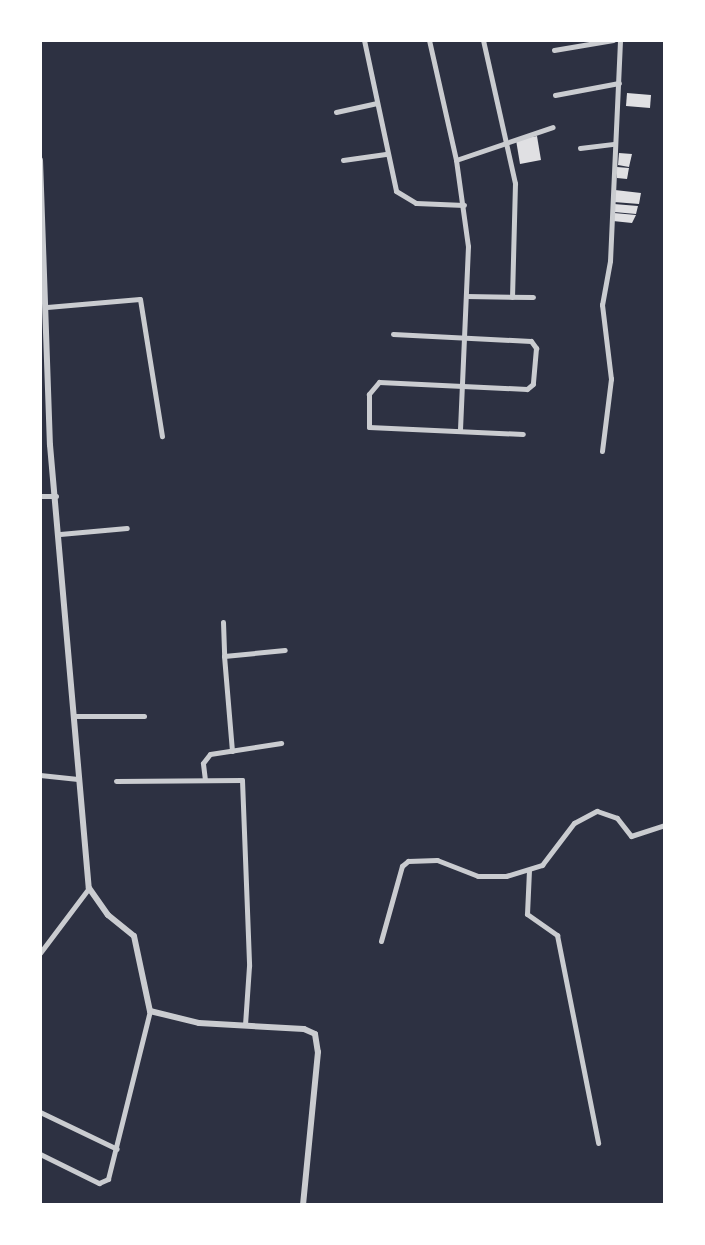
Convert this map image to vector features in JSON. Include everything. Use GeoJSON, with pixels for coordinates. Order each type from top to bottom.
{"type":"FeatureCollection","features":[{"type":"Feature","properties":{"kind":"street"},"geometry":{"type":"LineString","coordinates":[[364,40],[386,154],[401,197],[416,203],[464,205]]}},
{"type":"Feature","properties":{"kind":"street"},"geometry":{"type":"LineString","coordinates":[[429,40],[464,205],[466,340],[460,430]]}},
{"type":"Feature","properties":{"kind":"street"},"geometry":{"type":"LineString","coordinates":[[484,40],[507,140],[517,205],[512,297]]}},
{"type":"Feature","properties":{"kind":"street"},"geometry":{"type":"LineString","coordinates":[[554,50],[613,40]]}},
{"type":"Feature","properties":{"kind":"street"},"geometry":{"type":"LineString","coordinates":[[602,451],[611,379],[602,305],[610,261],[620,40]]}},
{"type":"Feature","properties":{"kind":"street"},"geometry":{"type":"LineString","coordinates":[[555,95],[619,83]]}},
{"type":"Feature","properties":{"kind":"street"},"geometry":{"type":"LineString","coordinates":[[336,112],[377,103]]}},
{"type":"Feature","properties":{"kind":"street"},"geometry":{"type":"LineString","coordinates":[[456,160],[507,140],[552,127]]}},
{"type":"Feature","properties":{"kind":"street"},"geometry":{"type":"LineString","coordinates":[[580,148],[614,144]]}},
{"type":"Feature","properties":{"kind":"street"},"geometry":{"type":"LineString","coordinates":[[343,160],[386,154]]}},
{"type":"Feature","properties":{"kind":"street"},"geometry":{"type":"LineString","coordinates":[[40,160],[47,307],[47,408],[89,888],[108,915],[134,936],[150,1011],[111,1175],[102,1183],[40,1154]]}},
{"type":"Feature","properties":{"kind":"street"},"geometry":{"type":"LineString","coordinates":[[466,296],[533,297]]}},
{"type":"Feature","properties":{"kind":"street"},"geometry":{"type":"LineString","coordinates":[[47,307],[140,299],[162,436]]}},
{"type":"Feature","properties":{"kind":"street"},"geometry":{"type":"LineString","coordinates":[[393,334],[534,342],[534,379],[527,389],[379,382],[372,387],[366,409],[367,424],[375,429],[523,434]]}},
{"type":"Feature","properties":{"kind":"street"},"geometry":{"type":"LineString","coordinates":[[40,496],[56,496]]}},
{"type":"Feature","properties":{"kind":"street"},"geometry":{"type":"LineString","coordinates":[[60,534],[127,528]]}},
{"type":"Feature","properties":{"kind":"street"},"geometry":{"type":"LineString","coordinates":[[223,622],[232,751]]}},
{"type":"Feature","properties":{"kind":"street"},"geometry":{"type":"LineString","coordinates":[[224,656],[285,650]]}},
{"type":"Feature","properties":{"kind":"street"},"geometry":{"type":"LineString","coordinates":[[74,716],[144,716]]}},
{"type":"Feature","properties":{"kind":"street"},"geometry":{"type":"LineString","coordinates":[[205,780],[206,756],[281,743]]}},
{"type":"Feature","properties":{"kind":"street"},"geometry":{"type":"LineString","coordinates":[[40,775],[78,779]]}},
{"type":"Feature","properties":{"kind":"street"},"geometry":{"type":"LineString","coordinates":[[116,781],[234,777],[243,783],[249,966],[245,1025]]}},
{"type":"Feature","properties":{"kind":"street"},"geometry":{"type":"LineString","coordinates":[[381,941],[405,862],[437,860],[478,876],[506,876],[542,865],[574,822],[589,814],[611,814],[631,836],[665,825]]}},
{"type":"Feature","properties":{"kind":"street"},"geometry":{"type":"LineString","coordinates":[[529,870],[527,914],[557,935],[598,1143]]}},
{"type":"Feature","properties":{"kind":"street"},"geometry":{"type":"LineString","coordinates":[[40,953],[89,888]]}},
{"type":"Feature","properties":{"kind":"street"},"geometry":{"type":"LineString","coordinates":[[150,1011],[200,1023],[304,1029],[317,1038],[313,1134],[303,1205]]}},
{"type":"Feature","properties":{"kind":"street"},"geometry":{"type":"LineString","coordinates":[[40,1112],[117,1149]]}},
{"type":"Feature","properties":{"kind":"building"},"geometry":{"type":"Polygon","coordinates":[[[627,93],[651,95],[650,108],[626,106],[627,93]]]}},
{"type":"Feature","properties":{"kind":"building"},"geometry":{"type":"Polygon","coordinates":[[[537,136],[541,160],[520,164],[516,140],[537,136]]]}},
{"type":"Feature","properties":{"kind":"building"},"geometry":{"type":"Polygon","coordinates":[[[619,153],[632,154],[629,167],[618,165],[619,153]]]}},
{"type":"Feature","properties":{"kind":"building"},"geometry":{"type":"Polygon","coordinates":[[[617,167],[629,168],[627,179],[617,178],[617,167]]]}},
{"type":"Feature","properties":{"kind":"building"},"geometry":{"type":"Polygon","coordinates":[[[615,190],[641,193],[639,204],[614,202],[615,190]]]}},
{"type":"Feature","properties":{"kind":"building"},"geometry":{"type":"Polygon","coordinates":[[[614,204],[638,206],[636,214],[614,212],[614,204]]]}},
{"type":"Feature","properties":{"kind":"building"},"geometry":{"type":"Polygon","coordinates":[[[614,213],[636,215],[632,223],[613,221],[614,213]]]}}]}
